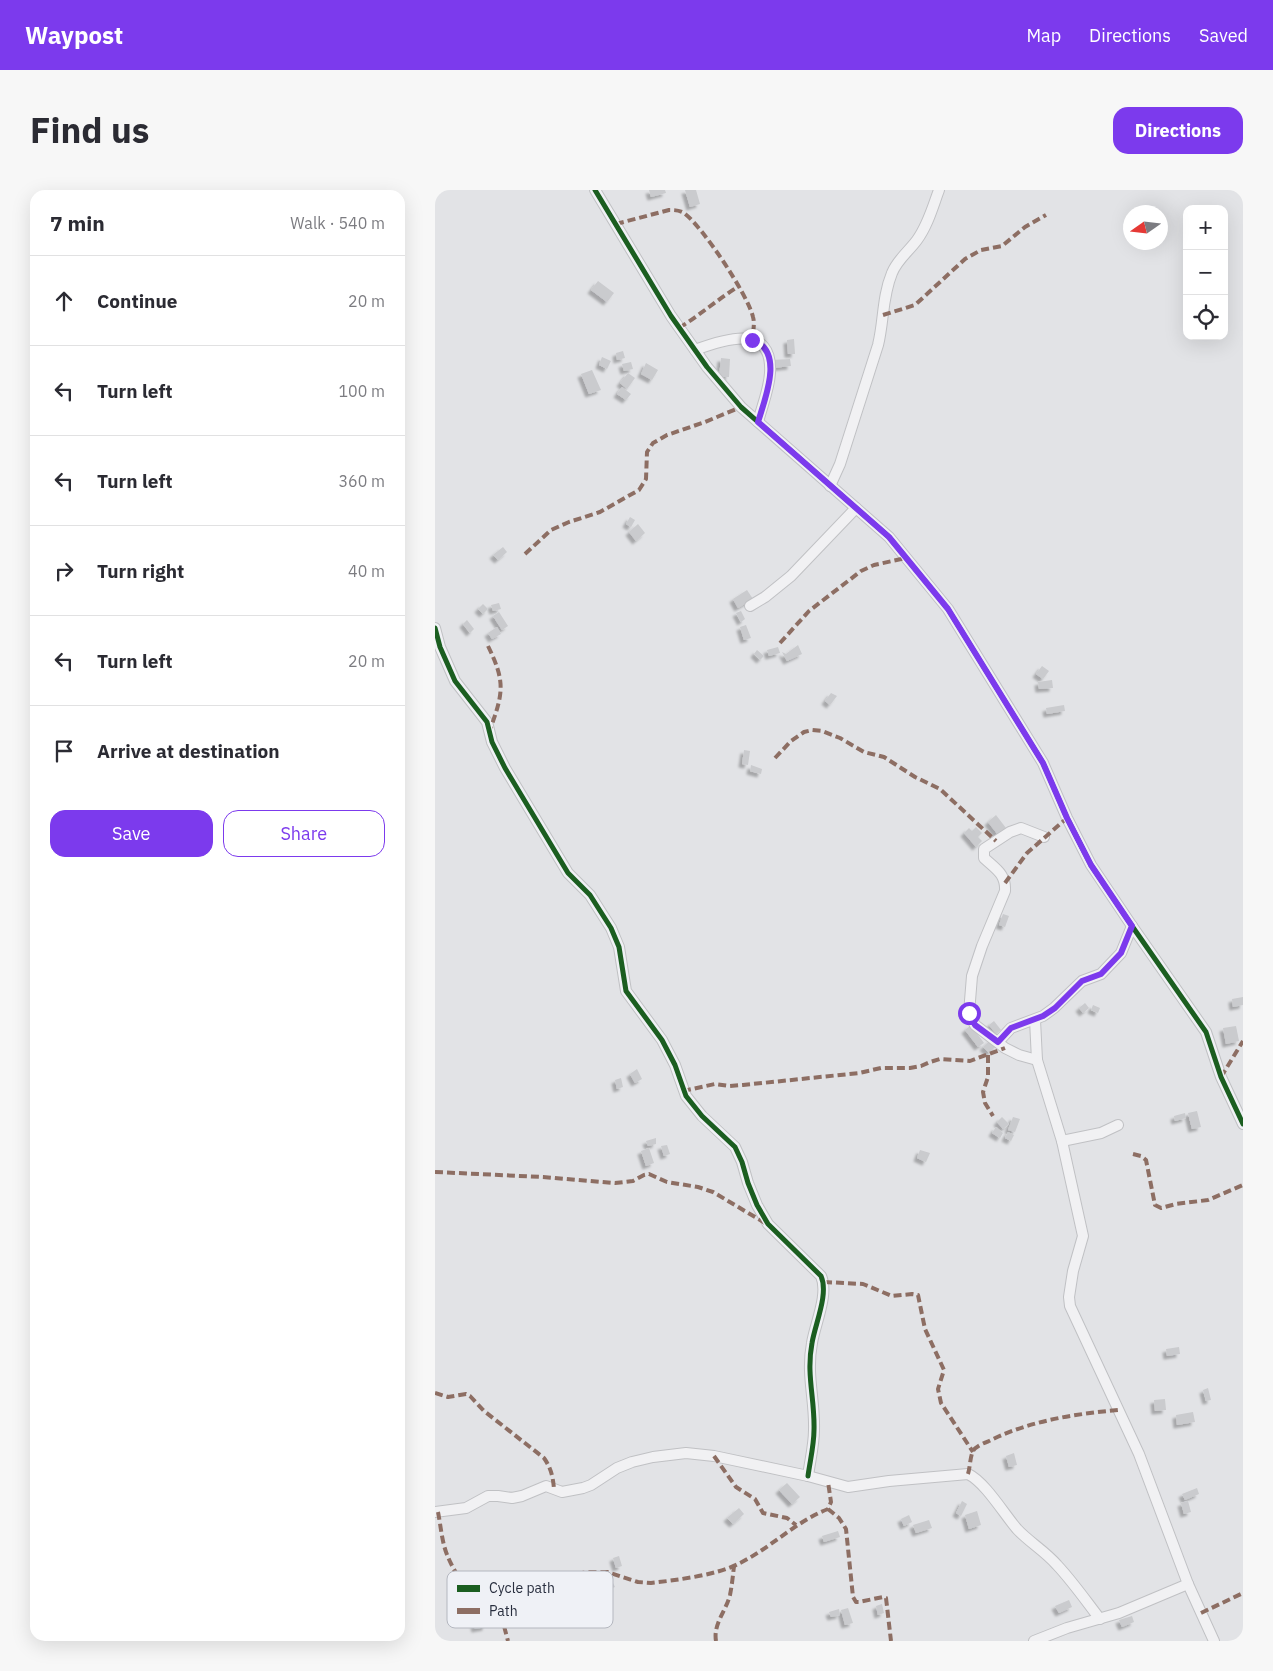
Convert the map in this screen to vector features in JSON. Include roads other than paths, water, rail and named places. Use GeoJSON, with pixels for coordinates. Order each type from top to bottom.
{"type":"FeatureCollection","features":[{"type":"Feature","properties":{"kind":"street"},"geometry":{"type":"LineString","coordinates":[[595,190],[671,316],[695,350],[741,407],[889,537],[948,609],[1043,763],[1067,818],[1091,865],[1207,1032],[1221,1077],[1243,1124]]}},
{"type":"Feature","properties":{"kind":"street"},"geometry":{"type":"LineString","coordinates":[[830,486],[840,464],[878,345],[887,285],[893,271],[903,256],[917,241],[939,190]]}},
{"type":"Feature","properties":{"kind":"street"},"geometry":{"type":"LineString","coordinates":[[695,350],[713,344],[744,338],[760,342],[765,346],[770,362],[770,374],[758,422]]}},
{"type":"Feature","properties":{"kind":"street"},"geometry":{"type":"LineString","coordinates":[[750,606],[791,576],[856,508]]}},
{"type":"Feature","properties":{"kind":"street"},"geometry":{"type":"LineString","coordinates":[[435,628],[440,647],[455,681],[487,722],[492,742],[505,768],[569,872],[590,895],[611,928],[619,947],[626,991],[662,1040],[675,1065],[686,1096],[702,1116],[735,1147],[743,1162],[748,1183],[757,1205],[768,1224],[821,1276],[824,1282],[809,1365],[809,1383],[815,1432],[808,1476]]}},
{"type":"Feature","properties":{"kind":"street"},"geometry":{"type":"LineString","coordinates":[[1037,1060],[1005,1048],[975,1025],[969,1013],[971,976],[981,946],[1005,891],[1002,875],[984,858],[983,854],[987,846],[1016,829],[1027,829],[1044,837]]}},
{"type":"Feature","properties":{"kind":"street"},"geometry":{"type":"LineString","coordinates":[[998,1042],[1011,1028],[1035,1020],[1055,1008],[1082,981],[1101,974],[1121,953],[1132,926]]}},
{"type":"Feature","properties":{"kind":"street"},"geometry":{"type":"LineString","coordinates":[[1035,1020],[1037,1060],[1062,1141],[1083,1236],[1073,1271],[1069,1297],[1070,1306],[1139,1454],[1188,1584],[1214,1641]]}},
{"type":"Feature","properties":{"kind":"street"},"geometry":{"type":"LineString","coordinates":[[1062,1141],[1101,1133],[1118,1125]]}},
{"type":"Feature","properties":{"kind":"street"},"geometry":{"type":"LineString","coordinates":[[435,1512],[466,1508],[488,1496],[513,1498],[546,1486],[562,1492],[583,1488],[625,1465],[653,1457],[686,1453],[714,1456],[808,1476],[848,1487],[962,1473],[973,1476],[994,1499],[1021,1534],[1057,1565],[1079,1590],[1100,1619]]}},
{"type":"Feature","properties":{"kind":"street"},"geometry":{"type":"LineString","coordinates":[[1034,1641],[1067,1628],[1141,1605],[1188,1584]]}}]}
